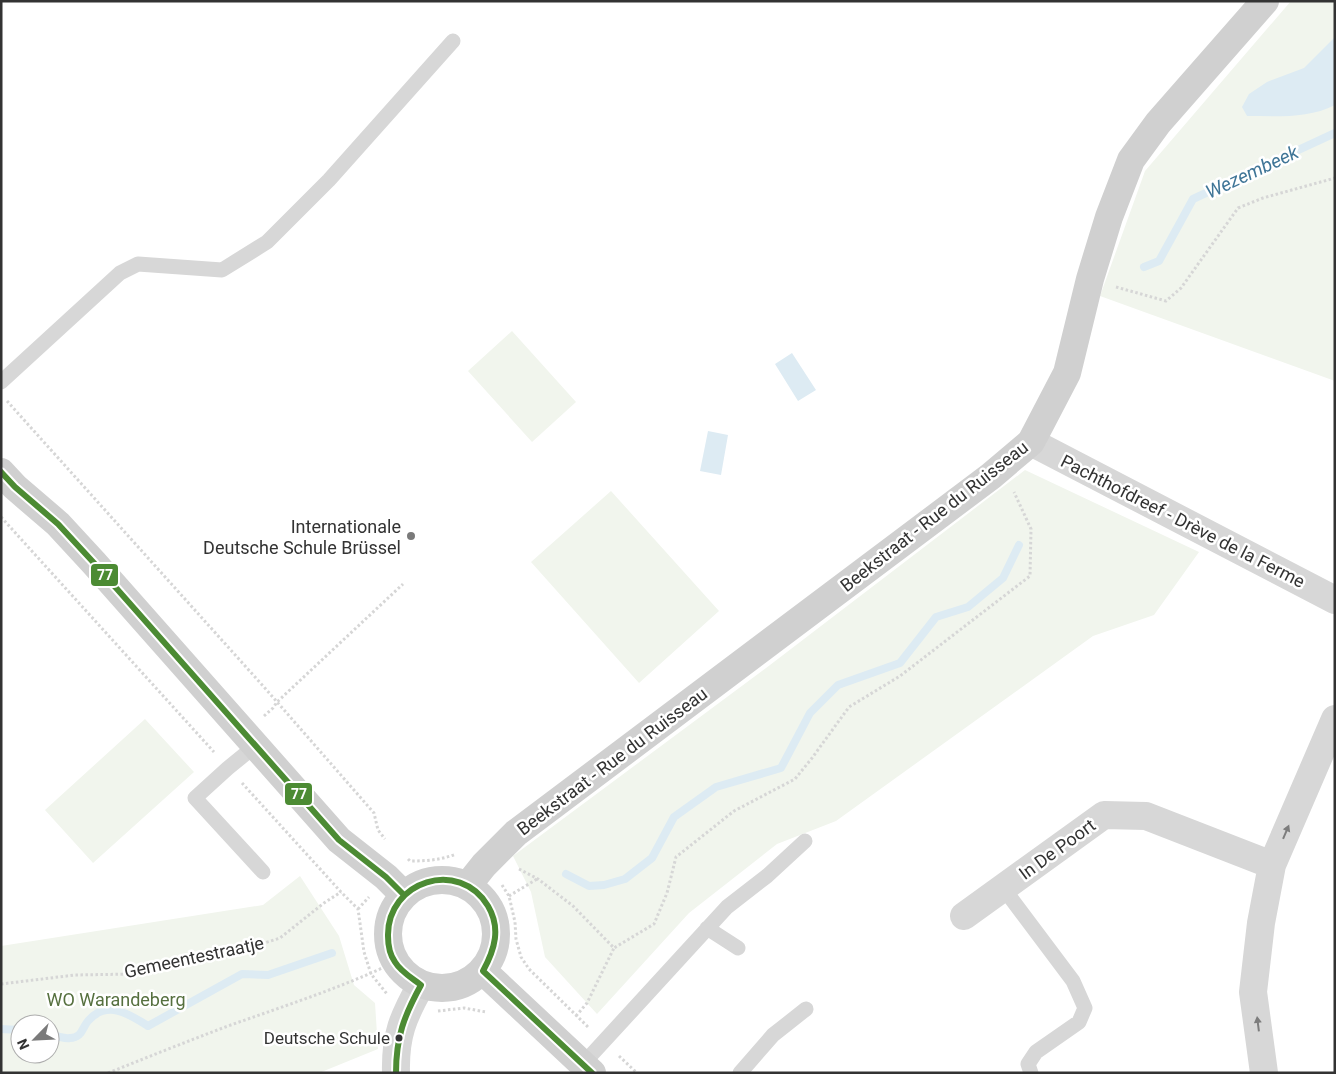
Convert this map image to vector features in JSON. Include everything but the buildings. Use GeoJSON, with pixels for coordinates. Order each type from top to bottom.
{"type":"FeatureCollection","features":[{"type":"Feature","properties":{"kind":"street","name":"Beekstraat - Rue du Ruisseau"},"geometry":{"type":"LineString","coordinates":[[476,875],[516,833],[983,482],[1031,442],[1067,373],[1090,280],[1109,216],[1132,160],[1158,123],[1265,1]]}},
{"type":"Feature","properties":{"kind":"street","name":"Pachthofdreef - Drève de la Ferme"},"geometry":{"type":"LineString","coordinates":[[1031,442],[1335,600]]}},
{"type":"Feature","properties":{"kind":"street"},"geometry":{"type":"LineString","coordinates":[[6,486],[58,524],[339,840],[386,877],[404,895]]}},
{"type":"Feature","properties":{"kind":"street"},"geometry":{"type":"LineString","coordinates":[[1264,1073],[1254,992],[1260,923],[1272,865],[1335,719]]}},
{"type":"Feature","properties":{"kind":"street","name":"In De Poort"},"geometry":{"type":"LineString","coordinates":[[964,916],[1104,815],[1146,816],[1272,865]]}},
{"type":"Feature","properties":{"kind":"street"},"geometry":{"type":"LineString","coordinates":[[476,875],[481,896],[490,909],[496,924],[496,940],[491,956],[483,971],[458,987],[439,989],[421,985],[406,975],[395,962],[389,947],[388,932],[392,911],[404,895],[418,884],[476,875]]}},
{"type":"Feature","properties":{"kind":"street"},"geometry":{"type":"LineString","coordinates":[[483,971],[588,1068]]}},
{"type":"Feature","properties":{"kind":"street"},"geometry":{"type":"LineString","coordinates":[[396,1073],[397,1038],[408,1008],[421,985]]}},
{"type":"Feature","properties":{"kind":"lane"},"geometry":{"type":"LineString","coordinates":[[1,382],[120,273],[138,264],[222,270],[267,242],[329,180],[453,41]]}},
{"type":"Feature","properties":{"kind":"lane"},"geometry":{"type":"LineString","coordinates":[[254,746],[195,798],[264,872]]}},
{"type":"Feature","properties":{"kind":"lane"},"geometry":{"type":"LineString","coordinates":[[588,1068],[603,1042],[728,907],[767,876],[805,841]]}},
{"type":"Feature","properties":{"kind":"lane"},"geometry":{"type":"LineString","coordinates":[[1004,888],[1073,981],[1085,1008],[1079,1022],[1036,1052],[1028,1064],[1031,1073]]}},
{"type":"Feature","properties":{"kind":"lane"},"geometry":{"type":"LineString","coordinates":[[708,928],[738,948]]}},
{"type":"Feature","properties":{"kind":"lane"},"geometry":{"type":"LineString","coordinates":[[740,1073],[773,1036],[806,1009]]}},
{"type":"Feature","properties":{"kind":"path"},"geometry":{"type":"LineString","coordinates":[[1090,280],[1166,301],[1181,288],[1238,208],[1263,198],[1335,178]]}},
{"type":"Feature","properties":{"kind":"path"},"geometry":{"type":"LineString","coordinates":[[1,394],[374,813],[378,830],[387,841]]}},
{"type":"Feature","properties":{"kind":"path"},"geometry":{"type":"LineString","coordinates":[[576,1016],[587,1003],[614,948],[654,924],[667,893],[676,857],[734,812],[795,779],[849,707],[900,676],[1030,576],[1031,529],[1013,490]]}},
{"type":"Feature","properties":{"kind":"path"},"geometry":{"type":"LineString","coordinates":[[1,517],[358,909],[364,952],[371,974]]}},
{"type":"Feature","properties":{"kind":"path"},"geometry":{"type":"LineString","coordinates":[[277,702],[403,584]]}},
{"type":"Feature","properties":{"kind":"path"},"geometry":{"type":"LineString","coordinates":[[404,856],[410,860],[424,861],[449,857],[460,852],[476,875],[499,881],[509,896],[515,922],[516,939],[521,957],[529,969],[637,1073]]}},
{"type":"Feature","properties":{"kind":"path"},"geometry":{"type":"LineString","coordinates":[[476,875],[519,869],[538,878],[573,906],[614,948]]}},
{"type":"Feature","properties":{"kind":"path"},"geometry":{"type":"LineString","coordinates":[[509,896],[538,878]]}},
{"type":"Feature","properties":{"kind":"path","name":"Gemeentestraatje"},"geometry":{"type":"LineString","coordinates":[[1,984],[75,975],[134,974],[207,952],[261,944],[280,938],[341,892]]}},
{"type":"Feature","properties":{"kind":"path"},"geometry":{"type":"LineString","coordinates":[[108,1073],[302,1001],[371,974],[395,962]]}},
{"type":"Feature","properties":{"kind":"green space"},"geometry":{"type":"Polygon","coordinates":[[[1291,1],[1335,1],[1335,381],[1100,296],[1145,171],[1291,1]]]}},
{"type":"Feature","properties":{"kind":"green space"},"geometry":{"type":"Polygon","coordinates":[[[512,331],[576,402],[532,442],[468,371],[512,331]]]}},
{"type":"Feature","properties":{"kind":"green space"},"geometry":{"type":"Polygon","coordinates":[[[1025,470],[1199,552],[1154,615],[1093,636],[836,821],[777,844],[689,913],[597,1014],[545,957],[531,892],[513,856],[770,665],[1025,470]]]}},
{"type":"Feature","properties":{"kind":"green space"},"geometry":{"type":"Polygon","coordinates":[[[611,491],[719,611],[639,683],[531,562],[611,491]]]}},
{"type":"Feature","properties":{"kind":"green space"},"geometry":{"type":"Polygon","coordinates":[[[145,719],[194,772],[93,863],[45,810],[145,719]]]}},
{"type":"Feature","properties":{"kind":"green space","name":"WO Warandeberg"},"geometry":{"type":"Polygon","coordinates":[[[300,876],[339,936],[354,985],[375,1003],[378,1049],[319,1073],[1,1073],[1,946],[263,905],[300,876]]]}},
{"type":"Feature","properties":{"kind":"shaded area"},"geometry":{"type":"Polygon","coordinates":[[[1335,37],[1335,105],[1303,115],[1247,116],[1242,107],[1249,94],[1267,82],[1304,68],[1335,37]]]}},
{"type":"Feature","properties":{"kind":"shaded area"},"geometry":{"type":"Polygon","coordinates":[[[792,353],[816,390],[798,401],[775,364],[792,353]]]}},
{"type":"Feature","properties":{"kind":"shaded area"},"geometry":{"type":"Polygon","coordinates":[[[708,431],[728,435],[721,475],[700,471],[708,431]]]}},
{"type":"Feature","properties":{"kind":"waterway","name":"Wezembeek"},"geometry":{"type":"LineString","coordinates":[[1144,267],[1159,261],[1193,199],[1335,133]]}},
{"type":"Feature","properties":{"kind":"waterway","name":"Wezembeek"},"geometry":{"type":"LineString","coordinates":[[566,874],[589,886],[604,885],[625,879],[652,858],[674,817],[716,787],[781,768],[810,713],[838,685],[900,663],[936,617],[968,607],[1003,578],[1019,545]]}},
{"type":"Feature","properties":{"kind":"waterway","name":"Wezembeek"},"geometry":{"type":"LineString","coordinates":[[60,1037],[74,1038],[95,1014],[110,1010],[126,1013],[148,1026],[242,974],[268,975],[332,953]]}},
{"type":"Feature","properties":{"kind":"waterway","name":"Wezembeek"},"geometry":{"type":"LineString","coordinates":[[1,1029],[10,1029]]}},
{"type":"Feature","properties":{"kind":"transit line","name":"77"},"geometry":{"type":"LineString","coordinates":[[1,472],[15,487],[58,524],[94,563],[339,840],[386,877],[404,895]]}},
{"type":"Feature","properties":{"kind":"transit line","name":"77"},"geometry":{"type":"LineString","coordinates":[[396,1073],[396,1060],[402,1027],[421,985],[400,969],[392,956],[388,936],[391,917],[399,901],[412,890],[427,882],[443,880],[460,883],[475,891],[488,906],[492,914],[495,939],[491,955],[483,971],[592,1073]]}},
{"type":"Feature","properties":{"kind":"place","name":"Internationale Deutsche Schule Brüssel"},"geometry":{"type":"Point","coordinates":[411,536]}},
{"type":"Feature","properties":{"kind":"place","name":"Deutsche Schule"},"geometry":{"type":"Point","coordinates":[399,1038]}}]}
